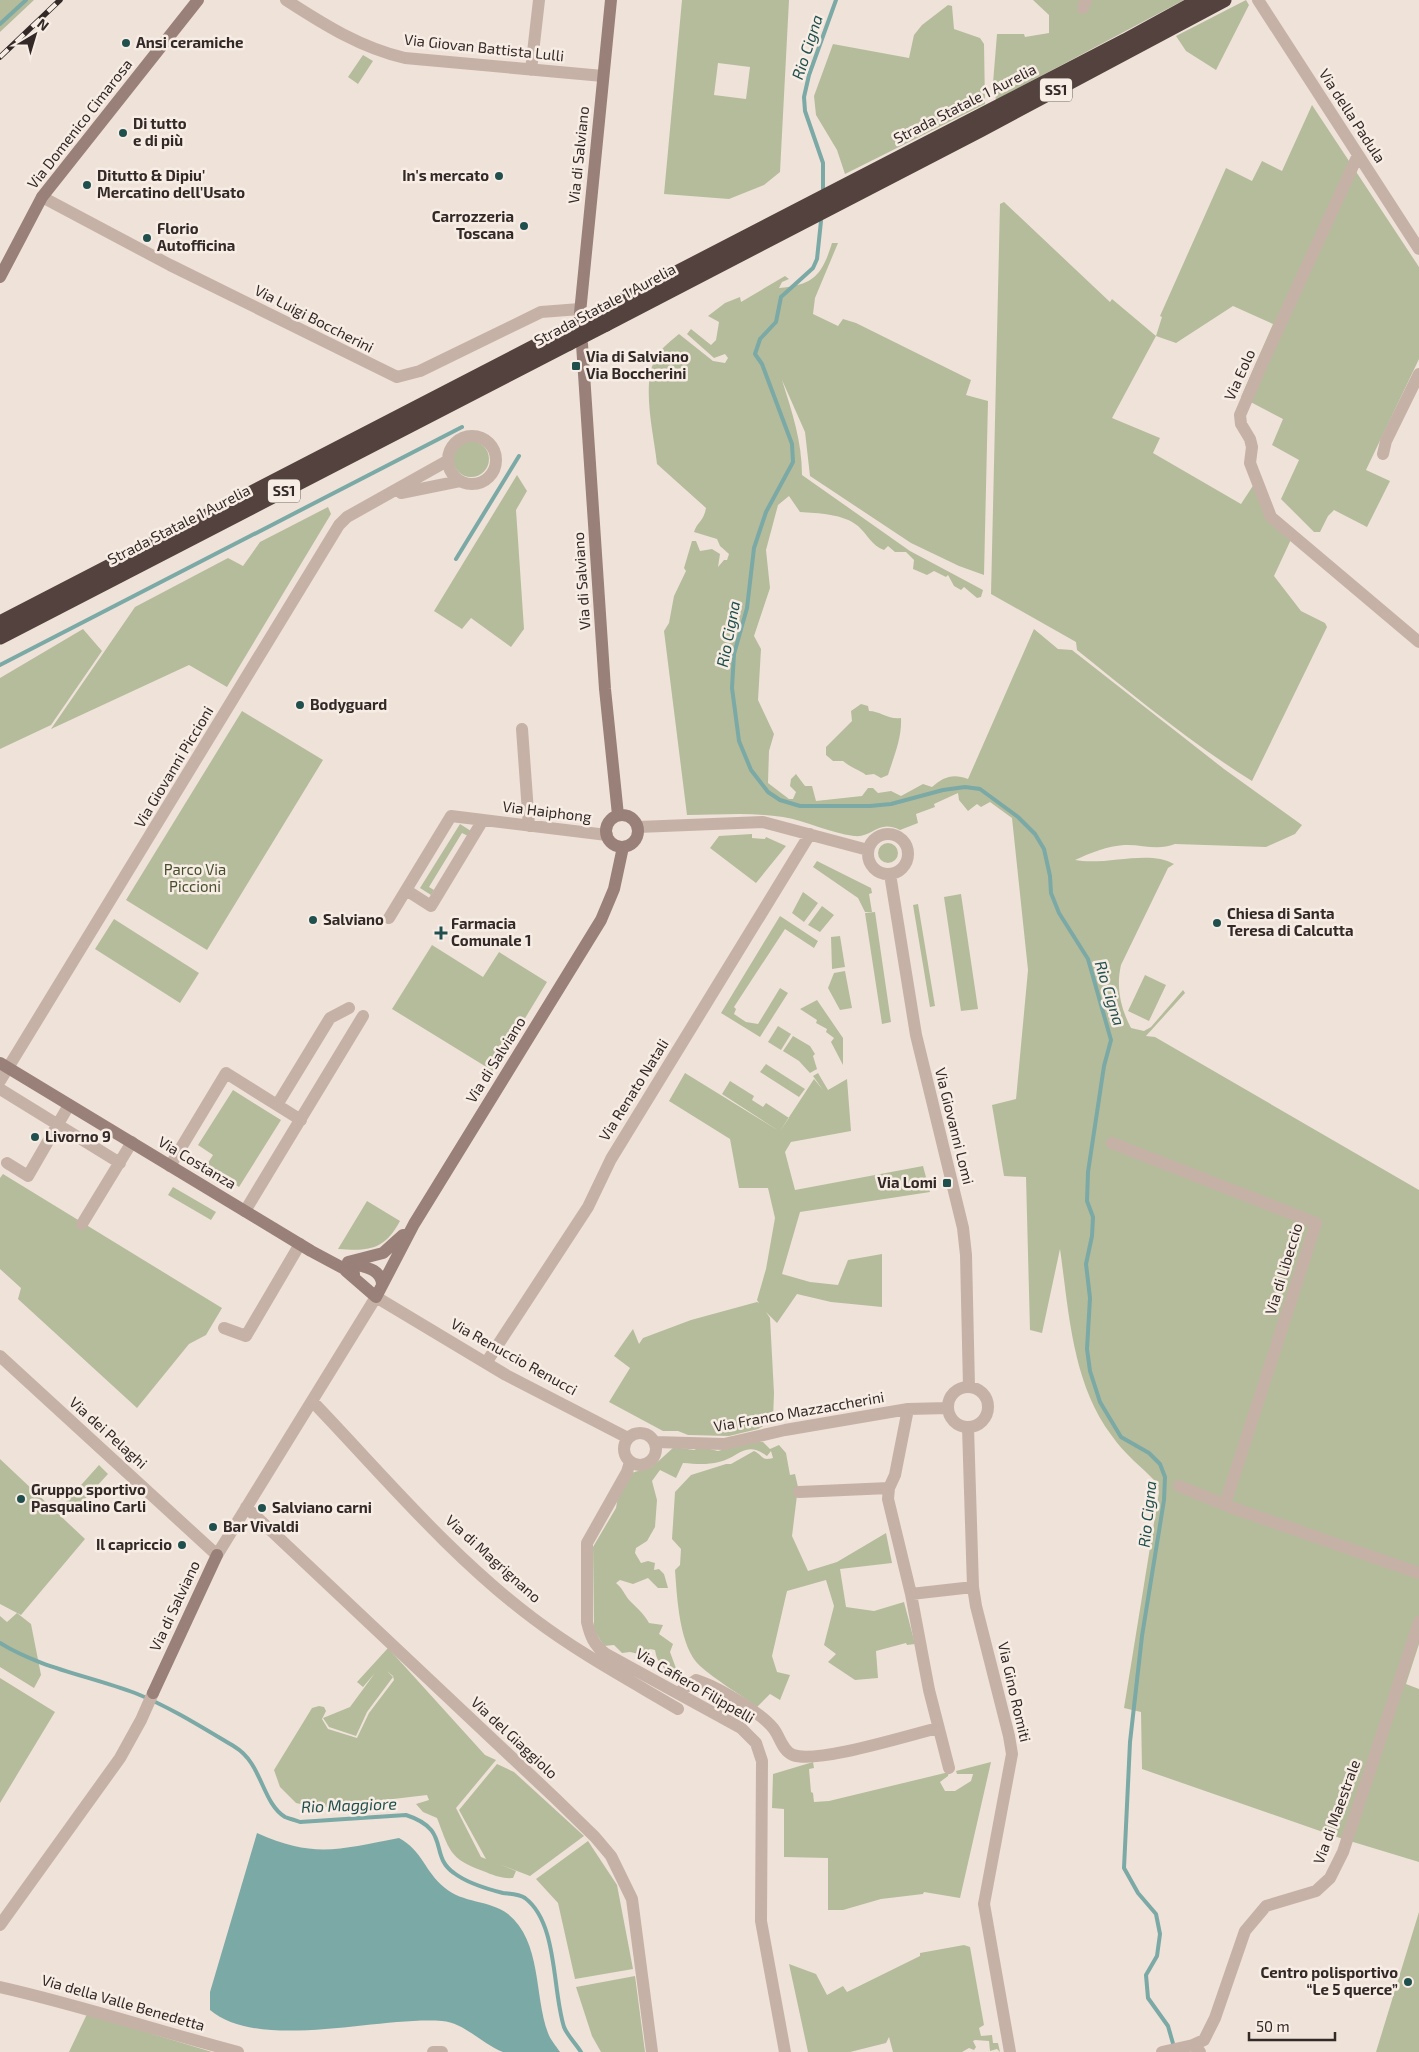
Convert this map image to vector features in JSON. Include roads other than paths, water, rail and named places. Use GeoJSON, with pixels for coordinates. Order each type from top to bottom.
{"type":"FeatureCollection","features":[{"type":"Feature","properties":{"kind":"highway","name":"Strada Statale 1 Aurelia"},"geometry":{"type":"LineString","coordinates":[[892,169],[1200,0]]}},
{"type":"Feature","properties":{"kind":"highway","name":"Strada Statale 1 Aurelia"},"geometry":{"type":"LineString","coordinates":[[0,637],[571,340],[603,318],[797,217],[1220,2]]}},
{"type":"Feature","properties":{"kind":"highway","name":"Strada Statale 1 Aurelia"},"geometry":{"type":"LineString","coordinates":[[0,623],[571,340]]}},
{"type":"Feature","properties":{"kind":"street","name":"Via Domenico Cimarosa"},"geometry":{"type":"LineString","coordinates":[[0,277],[42,197],[198,0]]}},
{"type":"Feature","properties":{"kind":"street","name":"Via Giovan Battista Lulli"},"geometry":{"type":"LineString","coordinates":[[286,0],[363,45],[388,54],[405,58],[603,76]]}},
{"type":"Feature","properties":{"kind":"street"},"geometry":{"type":"LineString","coordinates":[[531,70],[539,0]]}},
{"type":"Feature","properties":{"kind":"street","name":"Via di Salviano"},"geometry":{"type":"LineString","coordinates":[[580,311],[611,0]]}},
{"type":"Feature","properties":{"kind":"street","name":"Via della Padula"},"geometry":{"type":"LineString","coordinates":[[1258,0],[1419,249]]}},
{"type":"Feature","properties":{"kind":"street","name":"Via Eolo"},"geometry":{"type":"LineString","coordinates":[[1358,154],[1240,414],[1241,424],[1250,439],[1252,447],[1250,463],[1272,517],[1419,642]]}},
{"type":"Feature","properties":{"kind":"street","name":"Via Luigi Boccherini"},"geometry":{"type":"LineString","coordinates":[[42,197],[170,265],[397,377],[412,375],[541,312],[580,311]]}},
{"type":"Feature","properties":{"kind":"street","name":"Via di Salviano"},"geometry":{"type":"LineString","coordinates":[[571,340],[618,815]]}},
{"type":"Feature","properties":{"kind":"street"},"geometry":{"type":"LineString","coordinates":[[1383,454],[1386,441],[1419,374]]}},
{"type":"Feature","properties":{"kind":"street"},"geometry":{"type":"LineString","coordinates":[[464,437],[479,437],[491,446],[496,461],[490,475],[479,483],[460,481],[449,469],[448,461],[452,446],[464,437]]}},
{"type":"Feature","properties":{"kind":"street","name":"Via Giovanni Piccioni"},"geometry":{"type":"LineString","coordinates":[[4,1065],[339,525],[347,517],[382,500],[448,461]]}},
{"type":"Feature","properties":{"kind":"street","name":"Via Giovanni Piccioni"},"geometry":{"type":"LineString","coordinates":[[382,500],[402,493],[460,481]]}},
{"type":"Feature","properties":{"kind":"street"},"geometry":{"type":"LineString","coordinates":[[522,729],[529,826]]}},
{"type":"Feature","properties":{"kind":"street"},"geometry":{"type":"LineString","coordinates":[[618,815],[631,818],[638,827],[636,840],[623,847],[613,844],[607,835],[609,822],[618,815]]}},
{"type":"Feature","properties":{"kind":"street","name":"Via Haiphong"},"geometry":{"type":"LineString","coordinates":[[389,918],[451,816],[607,835]]}},
{"type":"Feature","properties":{"kind":"street","name":"Via Haiphong"},"geometry":{"type":"LineString","coordinates":[[406,890],[431,906],[483,820]]}},
{"type":"Feature","properties":{"kind":"street"},"geometry":{"type":"LineString","coordinates":[[638,827],[750,822],[776,825],[868,850]]}},
{"type":"Feature","properties":{"kind":"street","name":"Via Renato Natali"},"geometry":{"type":"LineString","coordinates":[[486,1363],[588,1207],[611,1159],[810,834]]}},
{"type":"Feature","properties":{"kind":"street"},"geometry":{"type":"LineString","coordinates":[[890,834],[903,840],[908,851],[906,863],[897,872],[890,874],[880,872],[873,867],[868,859],[868,850],[872,841],[880,835],[890,834]]}},
{"type":"Feature","properties":{"kind":"street","name":"Via di Salviano"},"geometry":{"type":"LineString","coordinates":[[0,1925],[120,1758],[144,1714],[217,1555],[312,1401],[380,1300],[382,1284],[414,1224],[601,920],[614,889],[623,847]]}},
{"type":"Feature","properties":{"kind":"street","name":"Via Giovanni Lomi"},"geometry":{"type":"LineString","coordinates":[[890,874],[916,1035],[963,1228],[966,1255],[969,1387]]}},
{"type":"Feature","properties":{"kind":"street"},"geometry":{"type":"LineString","coordinates":[[277,1104],[330,1018],[349,1008]]}},
{"type":"Feature","properties":{"kind":"street","name":"Via Costanza"},"geometry":{"type":"LineString","coordinates":[[246,1211],[363,1016]]}},
{"type":"Feature","properties":{"kind":"street"},"geometry":{"type":"LineString","coordinates":[[0,1081],[4,1065]]}},
{"type":"Feature","properties":{"kind":"street","name":"Via Costanza"},"geometry":{"type":"LineString","coordinates":[[4,1065],[318,1255],[347,1266],[373,1283],[382,1284]]}},
{"type":"Feature","properties":{"kind":"street"},"geometry":{"type":"LineString","coordinates":[[170,1166],[226,1073],[301,1120]]}},
{"type":"Feature","properties":{"kind":"street"},"geometry":{"type":"LineString","coordinates":[[0,1089],[120,1163]]}},
{"type":"Feature","properties":{"kind":"street"},"geometry":{"type":"LineString","coordinates":[[7,1163],[28,1176],[69,1105]]}},
{"type":"Feature","properties":{"kind":"street"},"geometry":{"type":"LineString","coordinates":[[82,1224],[132,1142]]}},
{"type":"Feature","properties":{"kind":"street","name":"Via di Libeccio"},"geometry":{"type":"LineString","coordinates":[[1112,1142],[1316,1223],[1225,1504]]}},
{"type":"Feature","properties":{"kind":"street"},"geometry":{"type":"LineString","coordinates":[[347,1266],[383,1253],[414,1224]]}},
{"type":"Feature","properties":{"kind":"street"},"geometry":{"type":"LineString","coordinates":[[224,1328],[246,1336],[300,1244]]}},
{"type":"Feature","properties":{"kind":"street","name":"Via Costanza"},"geometry":{"type":"LineString","coordinates":[[347,1266],[380,1300]]}},
{"type":"Feature","properties":{"kind":"street","name":"Via Renuccio Renucci"},"geometry":{"type":"LineString","coordinates":[[380,1300],[486,1363],[628,1438]]}},
{"type":"Feature","properties":{"kind":"street","name":"Via dei Pelaghi"},"geometry":{"type":"LineString","coordinates":[[0,1356],[217,1555]]}},
{"type":"Feature","properties":{"kind":"street"},"geometry":{"type":"LineString","coordinates":[[969,1387],[980,1391],[985,1396],[988,1409],[981,1422],[968,1427],[955,1422],[948,1408],[955,1392],[969,1387]]}},
{"type":"Feature","properties":{"kind":"street","name":"Via di Magrignano"},"geometry":{"type":"LineString","coordinates":[[312,1401],[467,1562],[504,1594],[533,1618],[584,1653],[678,1710]]}},
{"type":"Feature","properties":{"kind":"street","name":"Via Franco Mazzaccherini"},"geometry":{"type":"LineString","coordinates":[[655,1442],[724,1444],[784,1430],[908,1409],[948,1408]]}},
{"type":"Feature","properties":{"kind":"street"},"geometry":{"type":"LineString","coordinates":[[908,1409],[895,1475],[888,1499],[911,1594],[938,1728],[949,1768]]}},
{"type":"Feature","properties":{"kind":"street","name":"Via Gino Romiti"},"geometry":{"type":"LineString","coordinates":[[968,1427],[973,1586],[976,1606],[1010,1736],[1012,1754],[984,1904],[1010,2052]]}},
{"type":"Feature","properties":{"kind":"street"},"geometry":{"type":"LineString","coordinates":[[638,1433],[643,1433],[655,1442],[656,1452],[651,1462],[641,1465],[630,1462],[624,1450],[628,1438],[638,1433]]}},
{"type":"Feature","properties":{"kind":"street","name":"Via Cafiero Filippelli"},"geometry":{"type":"LineString","coordinates":[[630,1462],[588,1543],[587,1622],[592,1639],[601,1651],[741,1728],[752,1738],[760,1754],[762,1778],[761,1921],[785,2052]]}},
{"type":"Feature","properties":{"kind":"street"},"geometry":{"type":"LineString","coordinates":[[1180,1486],[1225,1504],[1419,1573]]}},
{"type":"Feature","properties":{"kind":"street"},"geometry":{"type":"LineString","coordinates":[[799,1492],[890,1488]]}},
{"type":"Feature","properties":{"kind":"street","name":"Via del Giaggiolo"},"geometry":{"type":"LineString","coordinates":[[246,1508],[556,1799],[595,1837],[611,1856],[632,1899],[652,2052]]}},
{"type":"Feature","properties":{"kind":"street"},"geometry":{"type":"LineString","coordinates":[[911,1594],[973,1586]]}},
{"type":"Feature","properties":{"kind":"street","name":"Via di Maestrale"},"geometry":{"type":"LineString","coordinates":[[1192,2048],[1204,2040],[1215,2018],[1245,1931],[1253,1920],[1266,1906],[1316,1891],[1330,1878],[1343,1852],[1419,1622]]}},
{"type":"Feature","properties":{"kind":"street"},"geometry":{"type":"LineString","coordinates":[[678,1693],[696,1680],[716,1688],[766,1721],[774,1729],[783,1746],[792,1755],[806,1757],[870,1747],[894,1738],[938,1728]]}},
{"type":"Feature","properties":{"kind":"street","name":"Via della Valle Benedetta"},"geometry":{"type":"LineString","coordinates":[[0,1986],[238,2052]]}},
{"type":"Feature","properties":{"kind":"street"},"geometry":{"type":"LineString","coordinates":[[1163,2052],[1192,2048]]}},
{"type":"Feature","properties":{"kind":"street"},"geometry":{"type":"LineString","coordinates":[[433,2052],[442,2052]]}},
{"type":"Feature","properties":{"kind":"water"},"geometry":{"type":"Polygon","coordinates":[[[257,1833],[277,1841],[312,1849],[360,1846],[399,1838],[419,1855],[438,1882],[452,1893],[501,1909],[508,1914],[527,1939],[536,1970],[548,2033],[560,2052],[503,2052],[466,2030],[442,2021],[416,2021],[289,2031],[258,2029],[232,2022],[210,2010],[210,1992],[257,1833]]]}},
{"type":"Feature","properties":{"kind":"waterway"},"geometry":{"type":"LineString","coordinates":[[0,24],[26,0]]}},
{"type":"Feature","properties":{"kind":"waterway","name":"Rio Cigna"},"geometry":{"type":"LineString","coordinates":[[823,189],[823,163],[805,111],[804,97],[809,75],[836,0]]}},
{"type":"Feature","properties":{"kind":"waterway","name":"Rio Cigna"},"geometry":{"type":"LineString","coordinates":[[821,221],[817,259],[813,268],[781,297],[776,322],[760,339],[755,354],[762,364],[792,444],[793,462],[766,512],[754,548],[747,608],[734,654],[732,688],[739,741],[751,770],[768,792],[780,800],[800,806],[870,806],[891,804],[943,790],[965,787],[980,789],[1018,817],[1035,834],[1044,849],[1050,876],[1051,893],[1059,913],[1088,959],[1111,1040],[1104,1066],[1088,1172],[1087,1201],[1093,1217],[1092,1236],[1086,1264],[1090,1298],[1087,1349],[1090,1371],[1100,1402],[1121,1437],[1149,1453],[1160,1464],[1165,1477],[1164,1500],[1142,1636],[1130,1742],[1124,1868],[1138,1893],[1156,1914],[1160,1934],[1157,1956],[1146,1975],[1148,1998],[1168,2026],[1174,2047]]}},
{"type":"Feature","properties":{"kind":"waterway"},"geometry":{"type":"LineString","coordinates":[[0,665],[462,427]]}},
{"type":"Feature","properties":{"kind":"waterway"},"geometry":{"type":"LineString","coordinates":[[456,559],[519,456]]}},
{"type":"Feature","properties":{"kind":"waterway","name":"Rio Maggiore"},"geometry":{"type":"LineString","coordinates":[[0,1643],[15,1652],[48,1665],[135,1693],[186,1718],[235,1747],[251,1763],[271,1802],[277,1811],[285,1817],[300,1822],[406,1815],[420,1821],[435,1835],[442,1858],[446,1866],[454,1873],[484,1888],[523,1897],[536,1909],[549,1940],[564,2027],[581,2052]]}},
{"type":"Feature","properties":{"kind":"railway"},"geometry":{"type":"LineString","coordinates":[[0,57],[60,0]]}},
{"type":"Feature","properties":{"kind":"place","name":"Ansi ceramiche"},"geometry":{"type":"Point","coordinates":[126,43]}},
{"type":"Feature","properties":{"kind":"place","name":"Di tutto e di più"},"geometry":{"type":"Point","coordinates":[123,133]}},
{"type":"Feature","properties":{"kind":"place","name":"In's mercato"},"geometry":{"type":"Point","coordinates":[499,176]}},
{"type":"Feature","properties":{"kind":"place","name":"Ditutto & Dipiu' Mercatino dell'Usato"},"geometry":{"type":"Point","coordinates":[87,185]}},
{"type":"Feature","properties":{"kind":"place","name":"Carrozzeria Toscana"},"geometry":{"type":"Point","coordinates":[524,226]}},
{"type":"Feature","properties":{"kind":"place","name":"Florio Autofficina"},"geometry":{"type":"Point","coordinates":[147,238]}},
{"type":"Feature","properties":{"kind":"place","name":"Via di Salviano Via Boccherini"},"geometry":{"type":"Point","coordinates":[576,366]}},
{"type":"Feature","properties":{"kind":"place","name":"Bodyguard"},"geometry":{"type":"Point","coordinates":[300,705]}},
{"type":"Feature","properties":{"kind":"place","name":"Salviano"},"geometry":{"type":"Point","coordinates":[313,920]}},
{"type":"Feature","properties":{"kind":"place","name":"Chiesa di Santa Teresa di Calcutta"},"geometry":{"type":"Point","coordinates":[1217,923]}},
{"type":"Feature","properties":{"kind":"place","name":"Farmacia Comunale 1"},"geometry":{"type":"Point","coordinates":[441,933]}},
{"type":"Feature","properties":{"kind":"place","name":"Livorno 9"},"geometry":{"type":"Point","coordinates":[35,1137]}},
{"type":"Feature","properties":{"kind":"place","name":"Via Lomi"},"geometry":{"type":"Point","coordinates":[947,1183]}},
{"type":"Feature","properties":{"kind":"place","name":"Gruppo sportivo Pasqualino Carli"},"geometry":{"type":"Point","coordinates":[21,1499]}},
{"type":"Feature","properties":{"kind":"place","name":"Salviano carni"},"geometry":{"type":"Point","coordinates":[262,1508]}},
{"type":"Feature","properties":{"kind":"place","name":"Bar Vivaldi"},"geometry":{"type":"Point","coordinates":[213,1527]}},
{"type":"Feature","properties":{"kind":"place","name":"Il capriccio"},"geometry":{"type":"Point","coordinates":[182,1545]}},
{"type":"Feature","properties":{"kind":"place","name":"Centro polisportivo “Le 5 querce”"},"geometry":{"type":"Point","coordinates":[1408,1982]}},
{"type":"Feature","properties":{"kind":"park label","name":"Parco Via Piccioni"},"geometry":{"type":"Point","coordinates":[195,878]}}]}
